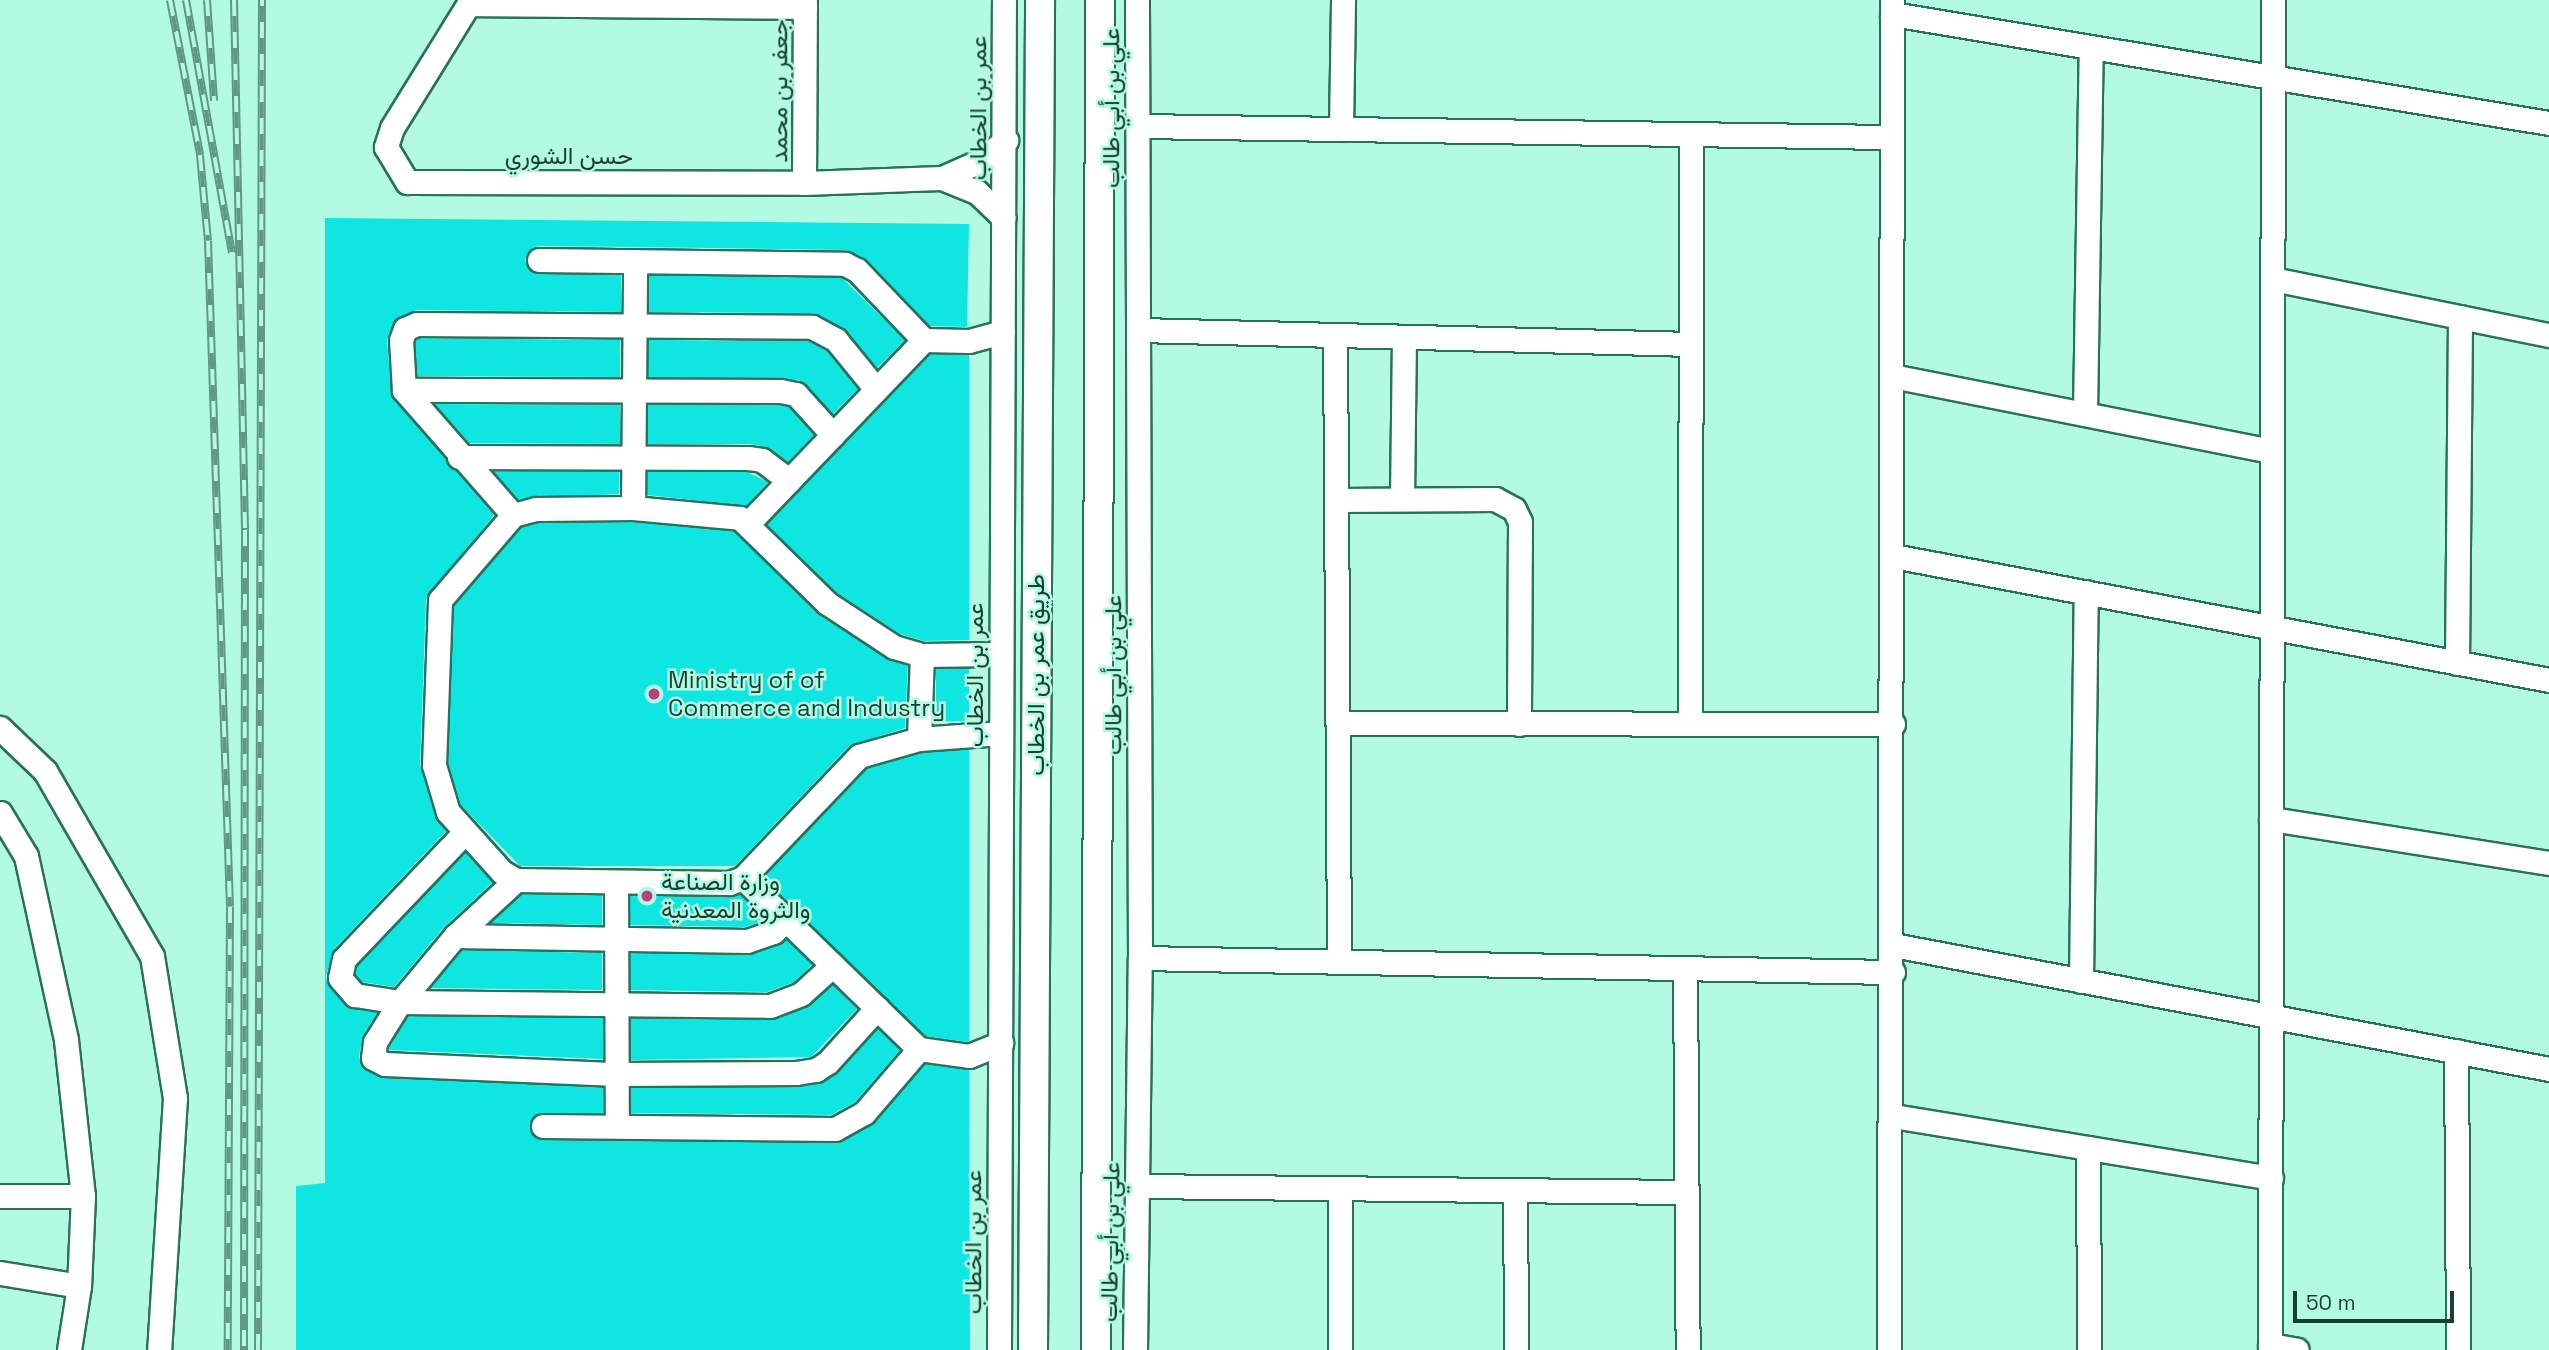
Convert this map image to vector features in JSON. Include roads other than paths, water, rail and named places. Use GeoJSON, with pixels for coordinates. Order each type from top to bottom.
{"type":"FeatureCollection","features":[{"type":"Feature","properties":{"kind":"main road","name":"طريق عمر بن الخطاب"},"geometry":{"type":"LineString","coordinates":[[1033,1350],[1040,0]]}},
{"type":"Feature","properties":{"kind":"main road"},"geometry":{"type":"LineString","coordinates":[[1096,1350],[1100,0]]}},
{"type":"Feature","properties":{"kind":"street","name":"عمر بن الخطاب"},"geometry":{"type":"LineString","coordinates":[[999,1350],[1006,140],[1004,0]]}},
{"type":"Feature","properties":{"kind":"street","name":"علي بن أبي طالب"},"geometry":{"type":"LineString","coordinates":[[1135,1350],[1140,958],[1137,0]]}},
{"type":"Feature","properties":{"kind":"street"},"geometry":{"type":"LineString","coordinates":[[1341,129],[1343,0]]}},
{"type":"Feature","properties":{"kind":"street"},"geometry":{"type":"LineString","coordinates":[[2273,0],[2270,1348],[2297,1350]]}},
{"type":"Feature","properties":{"kind":"street","name":"حسن الشوري"},"geometry":{"type":"LineString","coordinates":[[470,2],[392,128],[386,147],[407,182],[804,183],[942,178],[976,163],[1006,140]]}},
{"type":"Feature","properties":{"kind":"street"},"geometry":{"type":"LineString","coordinates":[[470,2],[805,4]]}},
{"type":"Feature","properties":{"kind":"street","name":"جعفر بن محمد"},"geometry":{"type":"LineString","coordinates":[[804,183],[805,4]]}},
{"type":"Feature","properties":{"kind":"street"},"geometry":{"type":"LineString","coordinates":[[1889,1350],[1893,1116],[1892,7],[2091,47],[2549,123]]}},
{"type":"Feature","properties":{"kind":"street"},"geometry":{"type":"LineString","coordinates":[[2085,414],[2091,47]]}},
{"type":"Feature","properties":{"kind":"street"},"geometry":{"type":"LineString","coordinates":[[1138,126],[1892,137]]}},
{"type":"Feature","properties":{"kind":"street"},"geometry":{"type":"LineString","coordinates":[[1690,724],[1691,134]]}},
{"type":"Feature","properties":{"kind":"street","name":"حسن الشوري"},"geometry":{"type":"LineString","coordinates":[[942,178],[977,192],[1004,218]]}},
{"type":"Feature","properties":{"kind":"street"},"geometry":{"type":"LineString","coordinates":[[539,260],[845,264],[857,271],[924,340],[969,341],[1003,332]]}},
{"type":"Feature","properties":{"kind":"street"},"geometry":{"type":"LineString","coordinates":[[633,508],[635,261]]}},
{"type":"Feature","properties":{"kind":"street"},"geometry":{"type":"LineString","coordinates":[[2273,279],[2549,335]]}},
{"type":"Feature","properties":{"kind":"street"},"geometry":{"type":"LineString","coordinates":[[2457,663],[2460,317]]}},
{"type":"Feature","properties":{"kind":"street"},"geometry":{"type":"LineString","coordinates":[[513,515],[459,457],[404,390],[401,340],[405,329],[417,324],[811,327],[836,340],[876,390]]}},
{"type":"Feature","properties":{"kind":"street"},"geometry":{"type":"LineString","coordinates":[[1139,330],[1690,344]]}},
{"type":"Feature","properties":{"kind":"street"},"geometry":{"type":"LineString","coordinates":[[1335,335],[1339,962]]}},
{"type":"Feature","properties":{"kind":"street"},"geometry":{"type":"LineString","coordinates":[[1402,499],[1404,337]]}},
{"type":"Feature","properties":{"kind":"street"},"geometry":{"type":"LineString","coordinates":[[755,515],[924,340]]}},
{"type":"Feature","properties":{"kind":"street"},"geometry":{"type":"LineString","coordinates":[[1892,376],[2272,451]]}},
{"type":"Feature","properties":{"kind":"street"},"geometry":{"type":"LineString","coordinates":[[404,390],[634,390],[796,394],[833,435]]}},
{"type":"Feature","properties":{"kind":"street"},"geometry":{"type":"LineString","coordinates":[[459,457],[632,454],[748,458],[762,460],[789,480]]}},
{"type":"Feature","properties":{"kind":"street"},"geometry":{"type":"LineString","coordinates":[[1336,500],[1495,499],[1508,504],[1518,515],[1519,724]]}},
{"type":"Feature","properties":{"kind":"street"},"geometry":{"type":"LineString","coordinates":[[1001,654],[922,655],[894,647],[845,617],[740,518],[633,508],[536,509],[513,515],[440,600],[435,765],[439,790],[464,833],[502,872],[516,880],[729,883],[743,878],[859,756],[919,740],[1001,733]]}},
{"type":"Feature","properties":{"kind":"street"},"geometry":{"type":"LineString","coordinates":[[1893,556],[2549,680]]}},
{"type":"Feature","properties":{"kind":"street"},"geometry":{"type":"LineString","coordinates":[[2081,981],[2086,593]]}},
{"type":"Feature","properties":{"kind":"street"},"geometry":{"type":"LineString","coordinates":[[919,740],[922,655]]}},
{"type":"Feature","properties":{"kind":"street"},"geometry":{"type":"LineString","coordinates":[[1338,723],[1893,724]]}},
{"type":"Feature","properties":{"kind":"street"},"geometry":{"type":"LineString","coordinates":[[0,728],[45,771],[152,956],[175,1098],[159,1350]]}},
{"type":"Feature","properties":{"kind":"street"},"geometry":{"type":"LineString","coordinates":[[0,813],[26,856],[66,1040],[83,1196],[79,1286],[69,1350]]}},
{"type":"Feature","properties":{"kind":"street"},"geometry":{"type":"LineString","coordinates":[[2271,818],[2549,863]]}},
{"type":"Feature","properties":{"kind":"street"},"geometry":{"type":"LineString","coordinates":[[464,833],[340,968],[340,978],[355,995],[400,1002],[617,1008],[770,1006],[801,993],[833,965]]}},
{"type":"Feature","properties":{"kind":"street"},"geometry":{"type":"LineString","coordinates":[[0,853],[26,856]]}},
{"type":"Feature","properties":{"kind":"street"},"geometry":{"type":"LineString","coordinates":[[743,878],[919,1049],[969,1056],[1001,1043]]}},
{"type":"Feature","properties":{"kind":"street"},"geometry":{"type":"LineString","coordinates":[[516,880],[455,936],[400,1002],[375,1042],[373,1058],[385,1064],[617,1074],[816,1070],[877,1008]]}},
{"type":"Feature","properties":{"kind":"street"},"geometry":{"type":"LineString","coordinates":[[617,883],[617,1126]]}},
{"type":"Feature","properties":{"kind":"street"},"geometry":{"type":"LineString","coordinates":[[455,936],[747,941],[773,932],[786,920]]}},
{"type":"Feature","properties":{"kind":"street"},"geometry":{"type":"LineString","coordinates":[[1893,946],[2549,1069]]}},
{"type":"Feature","properties":{"kind":"street"},"geometry":{"type":"LineString","coordinates":[[1140,958],[1893,972]]}},
{"type":"Feature","properties":{"kind":"street"},"geometry":{"type":"LineString","coordinates":[[1685,968],[1688,1350]]}},
{"type":"Feature","properties":{"kind":"street"},"geometry":{"type":"LineString","coordinates":[[543,1126],[835,1129],[864,1113],[919,1049]]}},
{"type":"Feature","properties":{"kind":"street"},"geometry":{"type":"LineString","coordinates":[[2456,1051],[2458,1350]]}},
{"type":"Feature","properties":{"kind":"street"},"geometry":{"type":"LineString","coordinates":[[1893,1116],[2271,1178]]}},
{"type":"Feature","properties":{"kind":"street"},"geometry":{"type":"LineString","coordinates":[[2088,1148],[2089,1350]]}},
{"type":"Feature","properties":{"kind":"street"},"geometry":{"type":"LineString","coordinates":[[1137,1186],[1687,1192]]}},
{"type":"Feature","properties":{"kind":"street"},"geometry":{"type":"LineString","coordinates":[[1340,1188],[1340,1350]]}},
{"type":"Feature","properties":{"kind":"street"},"geometry":{"type":"LineString","coordinates":[[1515,1191],[1516,1350]]}},
{"type":"Feature","properties":{"kind":"street"},"geometry":{"type":"LineString","coordinates":[[0,1196],[83,1196]]}},
{"type":"Feature","properties":{"kind":"street"},"geometry":{"type":"LineString","coordinates":[[999,1289],[1033,1245]]}},
{"type":"Feature","properties":{"kind":"street"},"geometry":{"type":"LineString","coordinates":[[0,1273],[79,1286]]}},
{"type":"Feature","properties":{"kind":"railway"},"geometry":{"type":"LineString","coordinates":[[170,0],[200,155],[208,241],[230,907],[228,1350]]}},
{"type":"Feature","properties":{"kind":"railway"},"geometry":{"type":"LineString","coordinates":[[186,0],[232,253]]}},
{"type":"Feature","properties":{"kind":"railway"},"geometry":{"type":"LineString","coordinates":[[207,0],[214,101]]}},
{"type":"Feature","properties":{"kind":"railway"},"geometry":{"type":"LineString","coordinates":[[234,0],[245,530],[244,1350]]}},
{"type":"Feature","properties":{"kind":"railway"},"geometry":{"type":"LineString","coordinates":[[258,1350],[262,0]]}},
{"type":"Feature","properties":{"kind":"place","name":"Ministry of of Commerce and Industry"},"geometry":{"type":"Point","coordinates":[654,694]}},
{"type":"Feature","properties":{"kind":"place","name":"وزارة الصناعة والثروة المعدنية"},"geometry":{"type":"Point","coordinates":[647,896]}}]}
